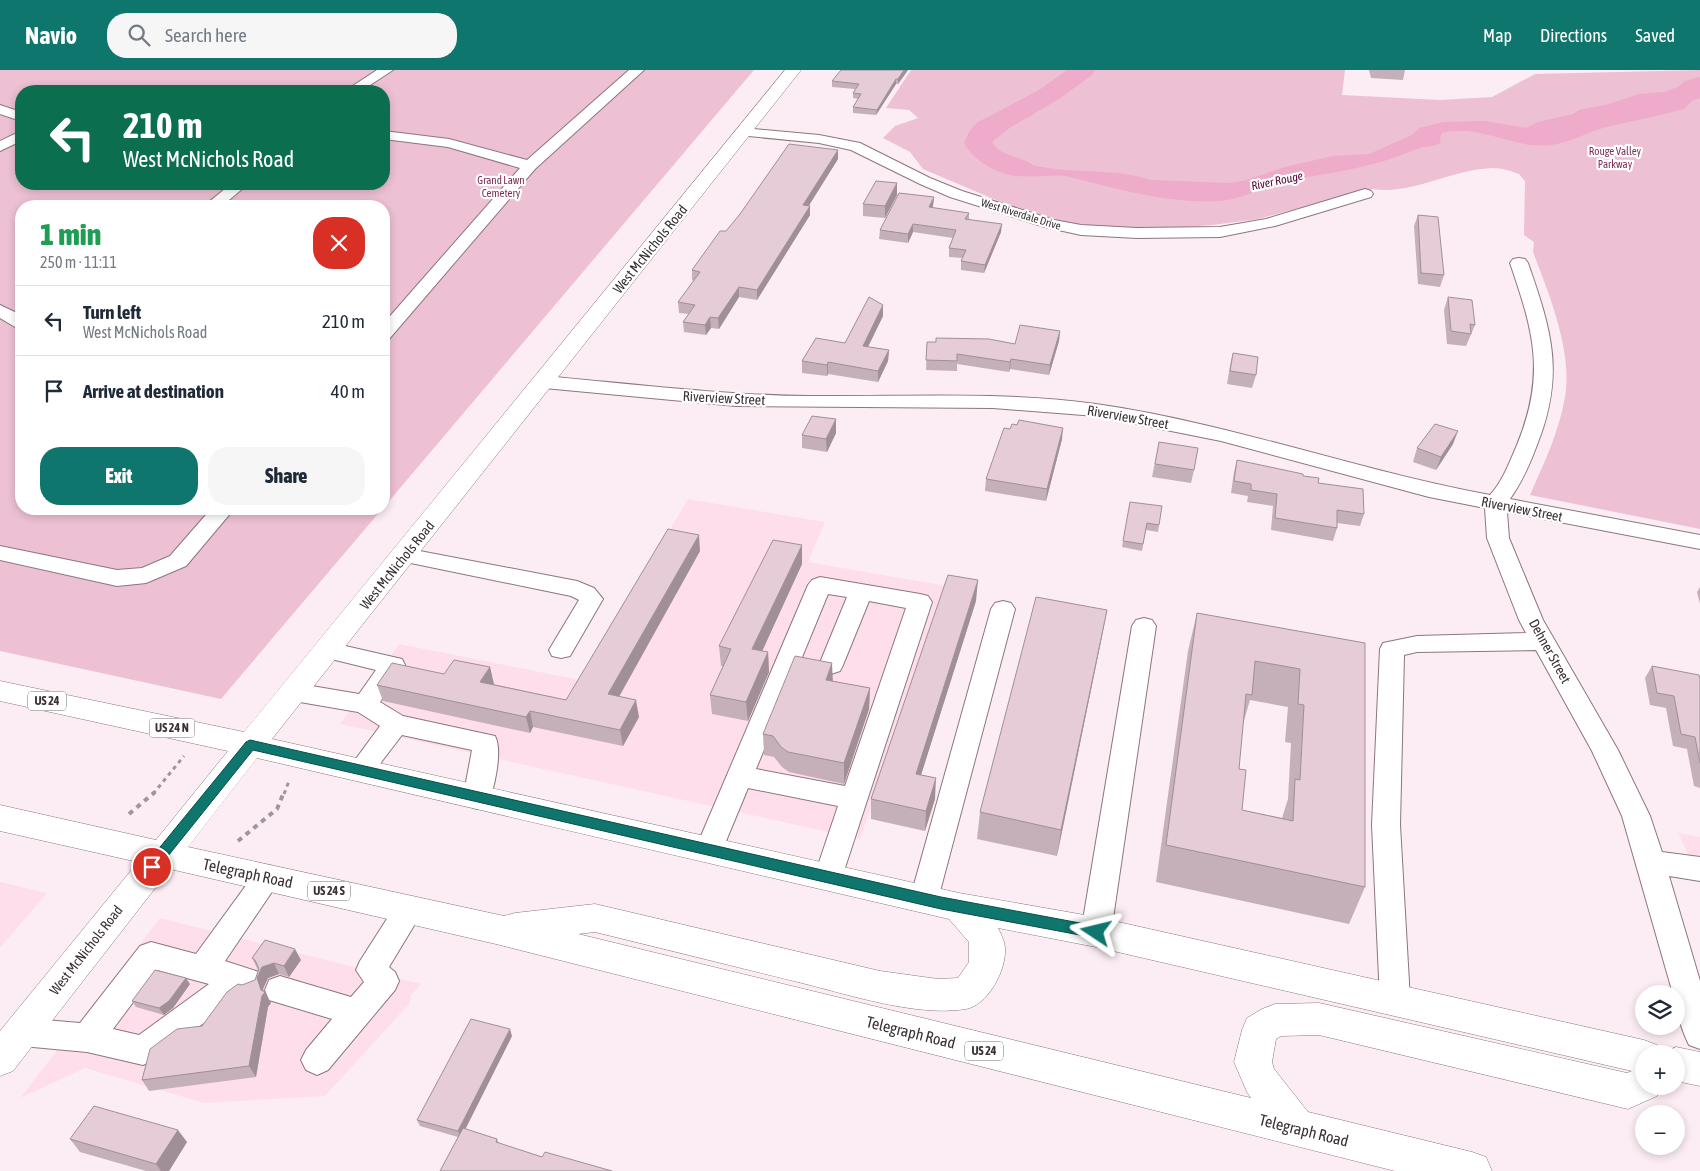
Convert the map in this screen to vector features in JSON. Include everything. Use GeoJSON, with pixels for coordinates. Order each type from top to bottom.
{"type":"FeatureCollection","features":[{"type":"Feature","properties":{"kind":"main road","name":"West McNichols Road"},"geometry":{"type":"LineString","coordinates":[[0,1059],[162,854],[544,382],[793,70]]}},
{"type":"Feature","properties":{"kind":"main road","name":"US 24"},"geometry":{"type":"LineString","coordinates":[[0,691],[94,712]]}},
{"type":"Feature","properties":{"kind":"main road","name":"US 24"},"geometry":{"type":"LineString","coordinates":[[0,708],[94,712]]}},
{"type":"Feature","properties":{"kind":"main road","name":"US 24 N"},"geometry":{"type":"LineString","coordinates":[[94,712],[250,745],[959,907]]}},
{"type":"Feature","properties":{"kind":"main road","name":"Telegraph Road"},"geometry":{"type":"LineString","coordinates":[[0,818],[496,929],[1298,1129],[1414,1164],[1472,1171]]}},
{"type":"Feature","properties":{"kind":"main road"},"geometry":{"type":"LineString","coordinates":[[959,907],[1096,932],[1635,1054]]}},
{"type":"Feature","properties":{"kind":"main road","name":"Telegraph Road"},"geometry":{"type":"LineString","coordinates":[[496,929],[596,918],[880,987],[938,995],[967,993],[981,977],[988,959],[986,939],[959,907]]}},
{"type":"Feature","properties":{"kind":"main road"},"geometry":{"type":"LineString","coordinates":[[1298,1129],[1260,1080],[1253,1062],[1260,1030],[1275,1020],[1319,1019],[1628,1091],[1635,1088]]}},
{"type":"Feature","properties":{"kind":"street"},"geometry":{"type":"LineString","coordinates":[[362,85],[386,70]]}},
{"type":"Feature","properties":{"kind":"street"},"geometry":{"type":"LineString","coordinates":[[390,327],[530,166],[637,70]]}},
{"type":"Feature","properties":{"kind":"street"},"geometry":{"type":"LineString","coordinates":[[0,109],[15,115]]}},
{"type":"Feature","properties":{"kind":"street","name":"West Riverdale Drive"},"geometry":{"type":"LineString","coordinates":[[744,132],[818,139],[855,146],[925,181],[956,194],[1051,224],[1081,230],[1137,233],[1220,232],[1269,223],[1365,194]]}},
{"type":"Feature","properties":{"kind":"street"},"geometry":{"type":"LineString","coordinates":[[390,136],[449,143],[530,166]]}},
{"type":"Feature","properties":{"kind":"street"},"geometry":{"type":"LineString","coordinates":[[0,147],[15,139]]}},
{"type":"Feature","properties":{"kind":"street"},"geometry":{"type":"LineString","coordinates":[[220,200],[232,190]]}},
{"type":"Feature","properties":{"kind":"street"},"geometry":{"type":"LineString","coordinates":[[1495,503],[1509,487],[1529,440],[1542,402],[1544,372],[1540,333],[1520,263]]}},
{"type":"Feature","properties":{"kind":"street"},"geometry":{"type":"LineString","coordinates":[[0,310],[15,319]]}},
{"type":"Feature","properties":{"kind":"street","name":"Riverview Street"},"geometry":{"type":"LineString","coordinates":[[544,382],[736,400],[993,402],[1096,410],[1223,435],[1437,492],[1700,542]]}},
{"type":"Feature","properties":{"kind":"street","name":"Dehner Street"},"geometry":{"type":"LineString","coordinates":[[1495,503],[1498,538],[1518,589],[1543,641],[1605,750],[1636,816],[1651,862],[1687,1060]]}},
{"type":"Feature","properties":{"kind":"street"},"geometry":{"type":"LineString","coordinates":[[0,553],[117,578],[146,575],[178,562],[218,515]]}},
{"type":"Feature","properties":{"kind":"street"},"geometry":{"type":"LineString","coordinates":[[404,555],[577,589],[586,593],[591,599],[589,604],[561,650]]}},
{"type":"Feature","properties":{"kind":"street"},"geometry":{"type":"LineString","coordinates":[[709,850],[820,585],[920,602],[828,877]]}},
{"type":"Feature","properties":{"kind":"street"},"geometry":{"type":"LineString","coordinates":[[831,665],[861,592]]}},
{"type":"Feature","properties":{"kind":"street"},"geometry":{"type":"LineString","coordinates":[[924,899],[1003,609]]}},
{"type":"Feature","properties":{"kind":"street"},"geometry":{"type":"LineString","coordinates":[[1096,932],[1144,626]]}},
{"type":"Feature","properties":{"kind":"street"},"geometry":{"type":"LineString","coordinates":[[1395,1000],[1386,825],[1392,649],[1417,644],[1543,641]]}},
{"type":"Feature","properties":{"kind":"street"},"geometry":{"type":"LineString","coordinates":[[328,650],[393,665],[365,704]]}},
{"type":"Feature","properties":{"kind":"street"},"geometry":{"type":"LineString","coordinates":[[294,692],[365,704],[396,724],[486,743],[485,760],[477,798]]}},
{"type":"Feature","properties":{"kind":"street"},"geometry":{"type":"LineString","coordinates":[[360,771],[396,724]]}},
{"type":"Feature","properties":{"kind":"street"},"geometry":{"type":"LineString","coordinates":[[740,776],[855,799]]}},
{"type":"Feature","properties":{"kind":"street"},"geometry":{"type":"LineString","coordinates":[[1651,862],[1700,869]]}},
{"type":"Feature","properties":{"kind":"street"},"geometry":{"type":"LineString","coordinates":[[202,969],[268,877]]}},
{"type":"Feature","properties":{"kind":"street"},"geometry":{"type":"LineString","coordinates":[[317,1060],[384,981],[371,970],[408,909]]}},
{"type":"Feature","properties":{"kind":"street"},"geometry":{"type":"LineString","coordinates":[[22,1032],[87,1038],[142,1050],[244,980],[151,955],[87,1038]]}},
{"type":"Feature","properties":{"kind":"street"},"geometry":{"type":"LineString","coordinates":[[280,990],[358,1013]]}},
{"type":"Feature","properties":{"kind":"path"},"geometry":{"type":"LineString","coordinates":[[129,814],[155,792],[184,756]]}},
{"type":"Feature","properties":{"kind":"path"},"geometry":{"type":"LineString","coordinates":[[238,842],[277,809],[289,781]]}},
{"type":"Feature","properties":{"kind":"shaded area"},"geometry":{"type":"Polygon","coordinates":[[[688,499],[825,522],[808,562],[947,586],[860,839],[340,724],[399,644],[580,680],[688,499]]]}},
{"type":"Feature","properties":{"kind":"shaded area"},"geometry":{"type":"Polygon","coordinates":[[[1678,833],[1700,837],[1700,880],[1678,833]]]}},
{"type":"Feature","properties":{"kind":"shaded area"},"geometry":{"type":"Polygon","coordinates":[[[0,882],[47,893],[0,948],[0,882]]]}},
{"type":"Feature","properties":{"kind":"shaded area"},"geometry":{"type":"Polygon","coordinates":[[[160,918],[421,984],[411,995],[410,1003],[325,1096],[204,1103],[85,1068],[20,1098],[160,918]]]}},
{"type":"Feature","properties":{"kind":"green space","name":"Grand Lawn Cemetery"},"geometry":{"type":"Polygon","coordinates":[[[0,70],[754,70],[390,500],[390,200],[15,200],[15,515],[377,515],[221,699],[0,651],[0,70]]]}},
{"type":"Feature","properties":{"kind":"green space","name":"Rouge Valley Parkway"},"geometry":{"type":"Polygon","coordinates":[[[911,70],[1345,70],[1342,95],[1440,100],[1492,97],[1535,74],[1700,70],[1700,529],[1530,495],[1559,423],[1567,380],[1563,342],[1546,286],[1533,252],[1534,242],[1524,235],[1525,181],[1519,174],[1496,168],[1478,169],[1403,188],[1373,189],[1258,219],[1213,225],[1171,228],[1077,226],[1040,217],[1010,206],[923,169],[910,152],[883,138],[895,126],[918,118],[909,110],[886,108],[911,70]]]}},
{"type":"Feature","properties":{"kind":"water"},"geometry":{"type":"Polygon","coordinates":[[[1068,70],[1089,70],[1078,82],[1052,97],[1030,117],[994,121],[983,127],[979,134],[981,145],[985,149],[1032,165],[1061,170],[1126,174],[1151,180],[1228,183],[1243,181],[1285,167],[1333,156],[1369,154],[1412,135],[1419,128],[1443,122],[1485,121],[1526,128],[1538,122],[1573,114],[1579,110],[1609,104],[1639,94],[1664,92],[1678,87],[1685,81],[1700,77],[1700,98],[1692,101],[1684,109],[1606,127],[1565,142],[1551,145],[1537,146],[1524,144],[1469,131],[1442,133],[1441,142],[1437,145],[1420,148],[1353,169],[1280,183],[1243,196],[1219,201],[1163,198],[1065,176],[1025,176],[988,162],[969,149],[966,144],[967,137],[970,130],[978,122],[1046,87],[1068,70]]]}},
{"type":"Feature","properties":{"kind":"building"},"geometry":{"type":"Polygon","coordinates":[[[841,70],[904,70],[896,79],[877,110],[853,107],[861,94],[853,93],[859,84],[832,81],[841,70]]]}},
{"type":"Feature","properties":{"kind":"building"},"geometry":{"type":"Polygon","coordinates":[[[789,144],[838,150],[803,205],[810,206],[757,290],[739,287],[718,318],[710,317],[705,325],[683,322],[695,305],[678,302],[700,272],[692,270],[720,231],[726,231],[740,214],[789,144]]]}},
{"type":"Feature","properties":{"kind":"building"},"geometry":{"type":"Polygon","coordinates":[[[876,181],[897,183],[885,206],[863,204],[876,181]]]}},
{"type":"Feature","properties":{"kind":"building"},"geometry":{"type":"Polygon","coordinates":[[[899,193],[934,197],[929,207],[969,213],[965,219],[1002,224],[985,265],[961,261],[966,250],[949,248],[956,230],[913,224],[908,234],[880,230],[899,193]]]}},
{"type":"Feature","properties":{"kind":"building"},"geometry":{"type":"Polygon","coordinates":[[[1418,215],[1438,217],[1444,275],[1421,273],[1418,215]]]}},
{"type":"Feature","properties":{"kind":"building"},"geometry":{"type":"Polygon","coordinates":[[[869,297],[883,305],[863,346],[889,350],[878,371],[828,362],[827,365],[802,361],[816,338],[845,343],[869,297]]]}},
{"type":"Feature","properties":{"kind":"building"},"geometry":{"type":"Polygon","coordinates":[[[1448,297],[1472,300],[1475,325],[1470,324],[1471,334],[1451,331],[1448,297]]]}},
{"type":"Feature","properties":{"kind":"building"},"geometry":{"type":"Polygon","coordinates":[[[1020,325],[1060,331],[1050,365],[1011,359],[1010,362],[957,354],[957,361],[926,360],[927,342],[936,342],[936,338],[989,339],[1015,344],[1020,325]]]}},
{"type":"Feature","properties":{"kind":"building"},"geometry":{"type":"Polygon","coordinates":[[[1233,353],[1258,357],[1256,375],[1230,371],[1233,353]]]}},
{"type":"Feature","properties":{"kind":"building"},"geometry":{"type":"Polygon","coordinates":[[[812,416],[836,419],[826,439],[802,435],[812,416]]]}},
{"type":"Feature","properties":{"kind":"building"},"geometry":{"type":"Polygon","coordinates":[[[1019,420],[1063,428],[1047,489],[986,479],[1004,428],[1010,429],[1012,424],[1017,425],[1019,420]]]}},
{"type":"Feature","properties":{"kind":"building"},"geometry":{"type":"Polygon","coordinates":[[[1435,424],[1458,431],[1441,457],[1417,448],[1435,424]]]}},
{"type":"Feature","properties":{"kind":"building"},"geometry":{"type":"Polygon","coordinates":[[[1159,442],[1198,448],[1194,470],[1155,464],[1159,442]]]}},
{"type":"Feature","properties":{"kind":"building"},"geometry":{"type":"Polygon","coordinates":[[[1237,460],[1319,478],[1318,483],[1363,489],[1364,514],[1337,510],[1337,528],[1275,518],[1277,494],[1251,490],[1251,484],[1234,481],[1237,460]]]}},
{"type":"Feature","properties":{"kind":"building"},"geometry":{"type":"Polygon","coordinates":[[[1130,502],[1162,506],[1159,525],[1147,523],[1143,544],[1123,541],[1130,502]]]}},
{"type":"Feature","properties":{"kind":"building"},"geometry":{"type":"Polygon","coordinates":[[[668,529],[699,535],[608,694],[636,700],[620,730],[530,711],[526,717],[377,685],[392,663],[444,674],[454,660],[490,667],[480,682],[566,700],[668,529]]]}},
{"type":"Feature","properties":{"kind":"building"},"geometry":{"type":"Polygon","coordinates":[[[773,540],[802,545],[752,649],[768,652],[746,702],[710,695],[731,649],[719,646],[773,540]]]}},
{"type":"Feature","properties":{"kind":"building"},"geometry":{"type":"Polygon","coordinates":[[[948,575],[978,580],[916,774],[936,778],[926,811],[871,799],[948,575]]]}},
{"type":"Feature","properties":{"kind":"building"},"geometry":{"type":"Polygon","coordinates":[[[1036,597],[1107,610],[1061,830],[980,812],[1036,597]]]}},
{"type":"Feature","properties":{"kind":"building"},"geometry":{"type":"Polygon","coordinates":[[[1197,613],[1365,643],[1365,887],[1166,845],[1197,613]],[[1255,661],[1252,695],[1246,694],[1239,769],[1246,770],[1242,810],[1293,821],[1295,779],[1300,780],[1304,705],[1298,704],[1300,669],[1255,661]]]}},
{"type":"Feature","properties":{"kind":"building"},"geometry":{"type":"Polygon","coordinates":[[[795,656],[832,663],[826,680],[870,688],[844,763],[788,752],[781,747],[773,736],[763,734],[795,656]]]}},
{"type":"Feature","properties":{"kind":"building"},"geometry":{"type":"Polygon","coordinates":[[[1652,666],[1699,675],[1700,763],[1695,737],[1681,734],[1674,696],[1657,693],[1652,666]]]}},
{"type":"Feature","properties":{"kind":"building"},"geometry":{"type":"Polygon","coordinates":[[[265,940],[295,949],[284,966],[274,963],[262,967],[257,978],[261,990],[265,992],[262,996],[249,1066],[142,1080],[150,1049],[177,1029],[202,1026],[227,992],[238,984],[242,985],[255,980],[259,969],[252,958],[265,940]]]}},
{"type":"Feature","properties":{"kind":"building"},"geometry":{"type":"Polygon","coordinates":[[[155,970],[186,978],[169,1001],[159,1008],[132,1001],[155,970]]]}},
{"type":"Feature","properties":{"kind":"building"},"geometry":{"type":"Polygon","coordinates":[[[471,1019],[510,1029],[458,1131],[417,1120],[471,1019]]]}},
{"type":"Feature","properties":{"kind":"building"},"geometry":{"type":"Polygon","coordinates":[[[94,1106],[178,1130],[156,1164],[70,1139],[94,1106]]]}},
{"type":"Feature","properties":{"kind":"building"},"geometry":{"type":"Polygon","coordinates":[[[463,1128],[497,1139],[496,1142],[542,1157],[545,1152],[612,1171],[440,1171],[463,1128]]]}},
{"type":"Feature","properties":{"kind":"waterway","name":"River Rouge"},"geometry":{"type":"LineString","coordinates":[[1023,169],[1004,163],[985,153],[978,143],[979,139],[1002,121],[1050,94],[1083,70]]}},
{"type":"Feature","properties":{"kind":"route"},"geometry":{"type":"LineString","coordinates":[[152,867],[250,745],[941,903],[1096,932]]}}]}
